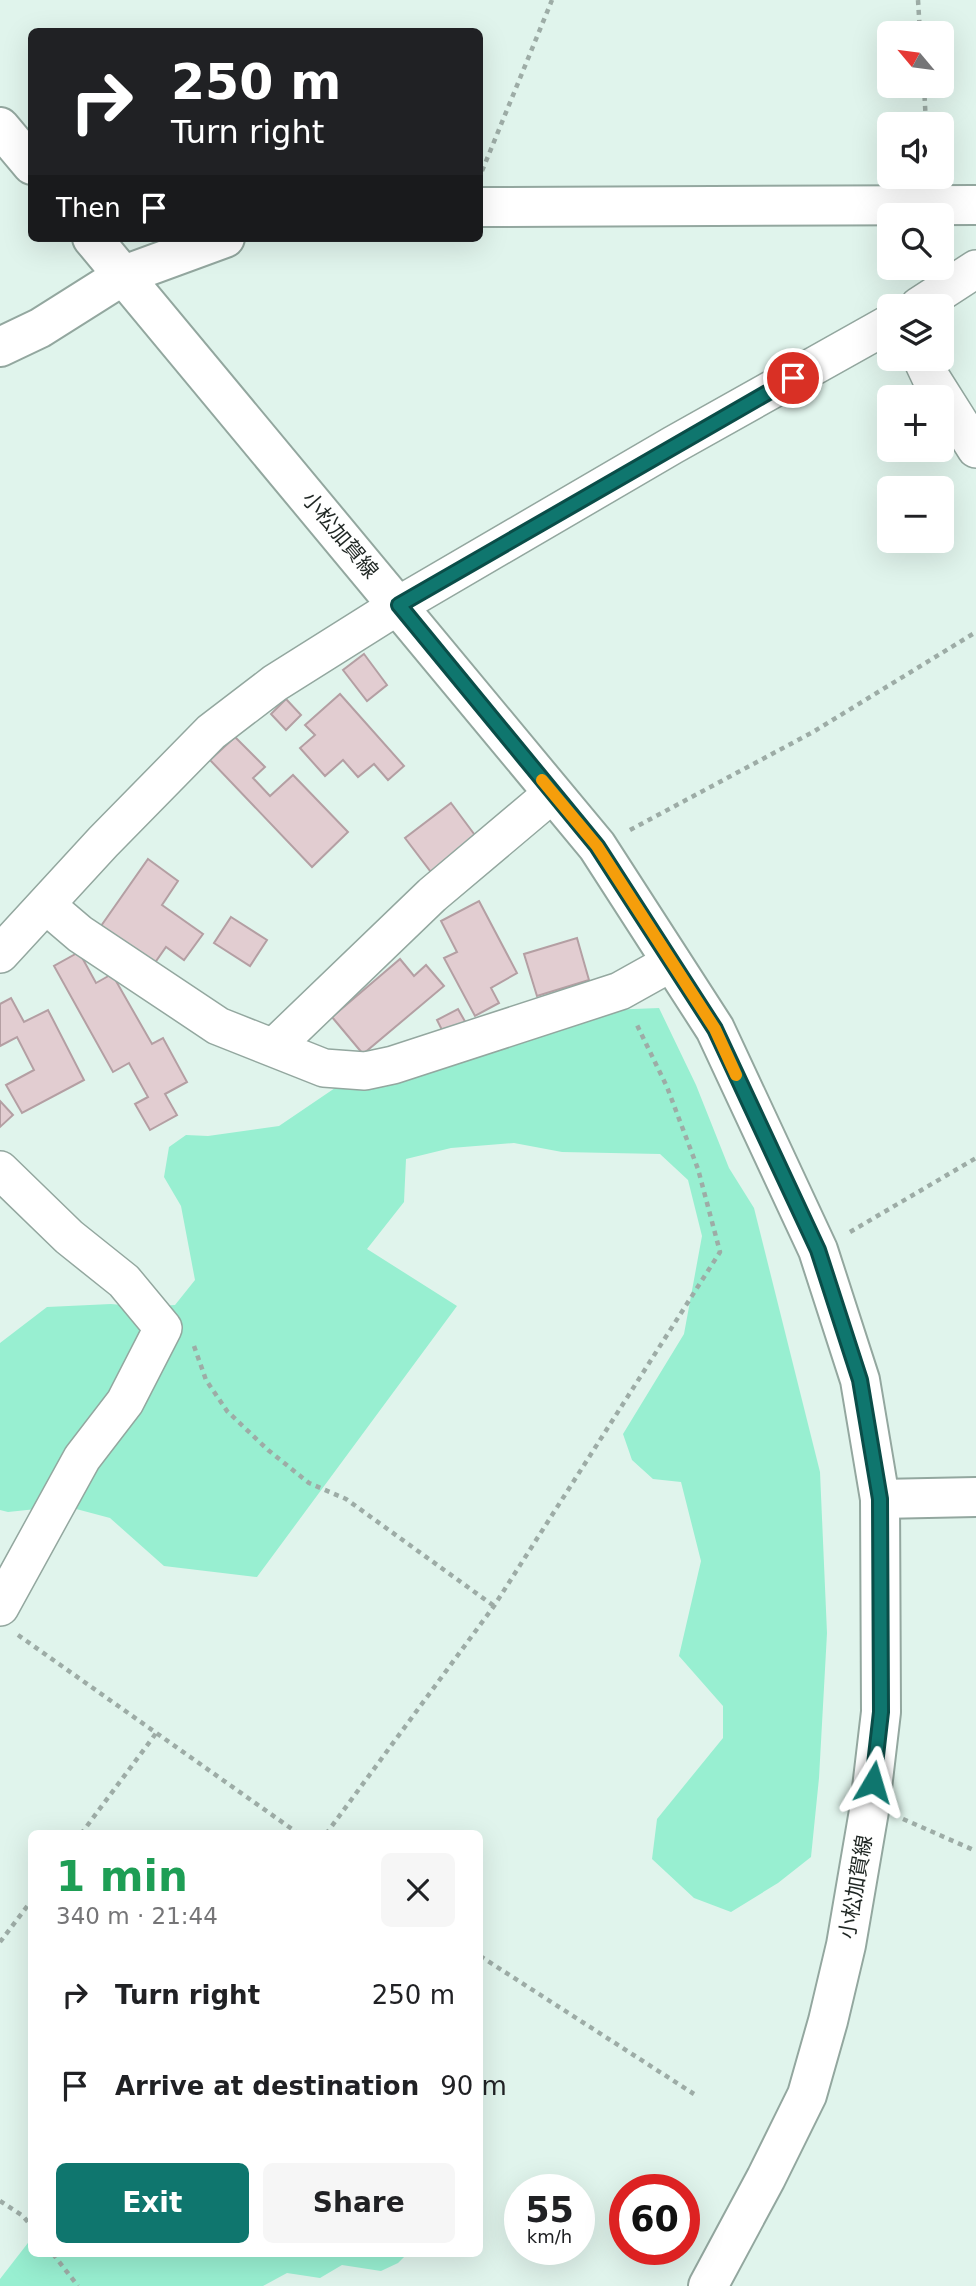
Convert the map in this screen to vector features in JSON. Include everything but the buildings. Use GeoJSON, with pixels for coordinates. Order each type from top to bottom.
{"type":"FeatureCollection","features":[{"type":"Feature","properties":{"kind":"main road"},"geometry":{"type":"LineString","coordinates":[[0,127],[28,160]]}},
{"type":"Feature","properties":{"kind":"main road"},"geometry":{"type":"LineString","coordinates":[[483,208],[976,205]]}},
{"type":"Feature","properties":{"kind":"main road","name":"小松加賀線"},"geometry":{"type":"LineString","coordinates":[[95,242],[597,846],[715,1029],[818,1250],[860,1380],[880,1499],[881,1712],[870,1805],[846,1945],[807,2095],[708,2286]]}},
{"type":"Feature","properties":{"kind":"main road"},"geometry":{"type":"LineString","coordinates":[[0,347],[40,328],[124,275],[214,242]]}},
{"type":"Feature","properties":{"kind":"main road"},"geometry":{"type":"LineString","coordinates":[[880,1499],[976,1497]]}},
{"type":"Feature","properties":{"kind":"street"},"geometry":{"type":"LineString","coordinates":[[937,294],[976,269]]}},
{"type":"Feature","properties":{"kind":"street"},"geometry":{"type":"LineString","coordinates":[[0,954],[103,842],[211,732],[275,683],[399,605],[673,445],[877,331]]}},
{"type":"Feature","properties":{"kind":"street"},"geometry":{"type":"LineString","coordinates":[[928,371],[976,449]]}},
{"type":"Feature","properties":{"kind":"street"},"geometry":{"type":"LineString","coordinates":[[274,1047],[432,895],[553,793]]}},
{"type":"Feature","properties":{"kind":"street"},"geometry":{"type":"LineString","coordinates":[[46,905],[80,934],[218,1026],[324,1068],[365,1071],[393,1065],[620,991],[672,962]]}},
{"type":"Feature","properties":{"kind":"street"},"geometry":{"type":"LineString","coordinates":[[0,1170],[69,1237],[124,1280],[163,1328],[125,1402],[82,1458],[6,1618]]}},
{"type":"Feature","properties":{"kind":"path"},"geometry":{"type":"LineString","coordinates":[[483,172],[552,0]]}},
{"type":"Feature","properties":{"kind":"path"},"geometry":{"type":"LineString","coordinates":[[918,0],[919,21]]}},
{"type":"Feature","properties":{"kind":"path"},"geometry":{"type":"LineString","coordinates":[[597,846],[680,805],[813,732],[976,632]]}},
{"type":"Feature","properties":{"kind":"path"},"geometry":{"type":"LineString","coordinates":[[329,1830],[494,1606],[720,1252],[698,1169],[667,1087],[620,991]]}},
{"type":"Feature","properties":{"kind":"path"},"geometry":{"type":"LineString","coordinates":[[818,1250],[976,1158]]}},
{"type":"Feature","properties":{"kind":"path"},"geometry":{"type":"LineString","coordinates":[[163,1328],[191,1336],[206,1380],[227,1410],[268,1450],[309,1483],[345,1499],[494,1606]]}},
{"type":"Feature","properties":{"kind":"path"},"geometry":{"type":"LineString","coordinates":[[6,1618],[157,1732],[293,1830]]}},
{"type":"Feature","properties":{"kind":"path"},"geometry":{"type":"LineString","coordinates":[[84,1830],[157,1732]]}},
{"type":"Feature","properties":{"kind":"path"},"geometry":{"type":"LineString","coordinates":[[870,1805],[976,1850]]}},
{"type":"Feature","properties":{"kind":"path"},"geometry":{"type":"LineString","coordinates":[[0,1942],[28,1905]]}},
{"type":"Feature","properties":{"kind":"path"},"geometry":{"type":"LineString","coordinates":[[483,1958],[694,2094]]}},
{"type":"Feature","properties":{"kind":"path"},"geometry":{"type":"LineString","coordinates":[[0,2201],[28,2222]]}},
{"type":"Feature","properties":{"kind":"path"},"geometry":{"type":"LineString","coordinates":[[55,2257],[79,2286]]}},
{"type":"Feature","properties":{"kind":"green space"},"geometry":{"type":"Polygon","coordinates":[[[659,1008],[696,1085],[729,1168],[754,1208],[820,1472],[827,1633],[819,1778],[811,1857],[778,1883],[731,1912],[694,1898],[652,1859],[657,1819],[723,1738],[723,1706],[679,1656],[701,1561],[681,1482],[653,1479],[632,1460],[623,1434],[684,1334],[702,1236],[688,1180],[660,1154],[562,1152],[514,1143],[451,1148],[406,1159],[404,1202],[367,1249],[457,1306],[257,1577],[164,1566],[110,1518],[65,1506],[8,1512],[0,1510],[0,1343],[47,1307],[175,1305],[195,1280],[181,1206],[164,1177],[169,1147],[186,1135],[208,1136],[279,1126],[335,1088],[608,1010],[659,1008]]]}},
{"type":"Feature","properties":{"kind":"green space"},"geometry":{"type":"Polygon","coordinates":[[[28,2243],[28,2257],[404,2257],[381,2271],[342,2265],[320,2278],[287,2273],[263,2286],[0,2286],[0,2279],[28,2243]]]}},
{"type":"Feature","properties":{"kind":"slow traffic"},"geometry":{"type":"LineString","coordinates":[[542,780],[597,846],[715,1029],[736,1075]]}},
{"type":"Feature","properties":{"kind":"route"},"geometry":{"type":"LineString","coordinates":[[793,378],[399,605],[597,846],[715,1029],[818,1250],[860,1380],[880,1499],[881,1712],[873,1782]]}}]}
